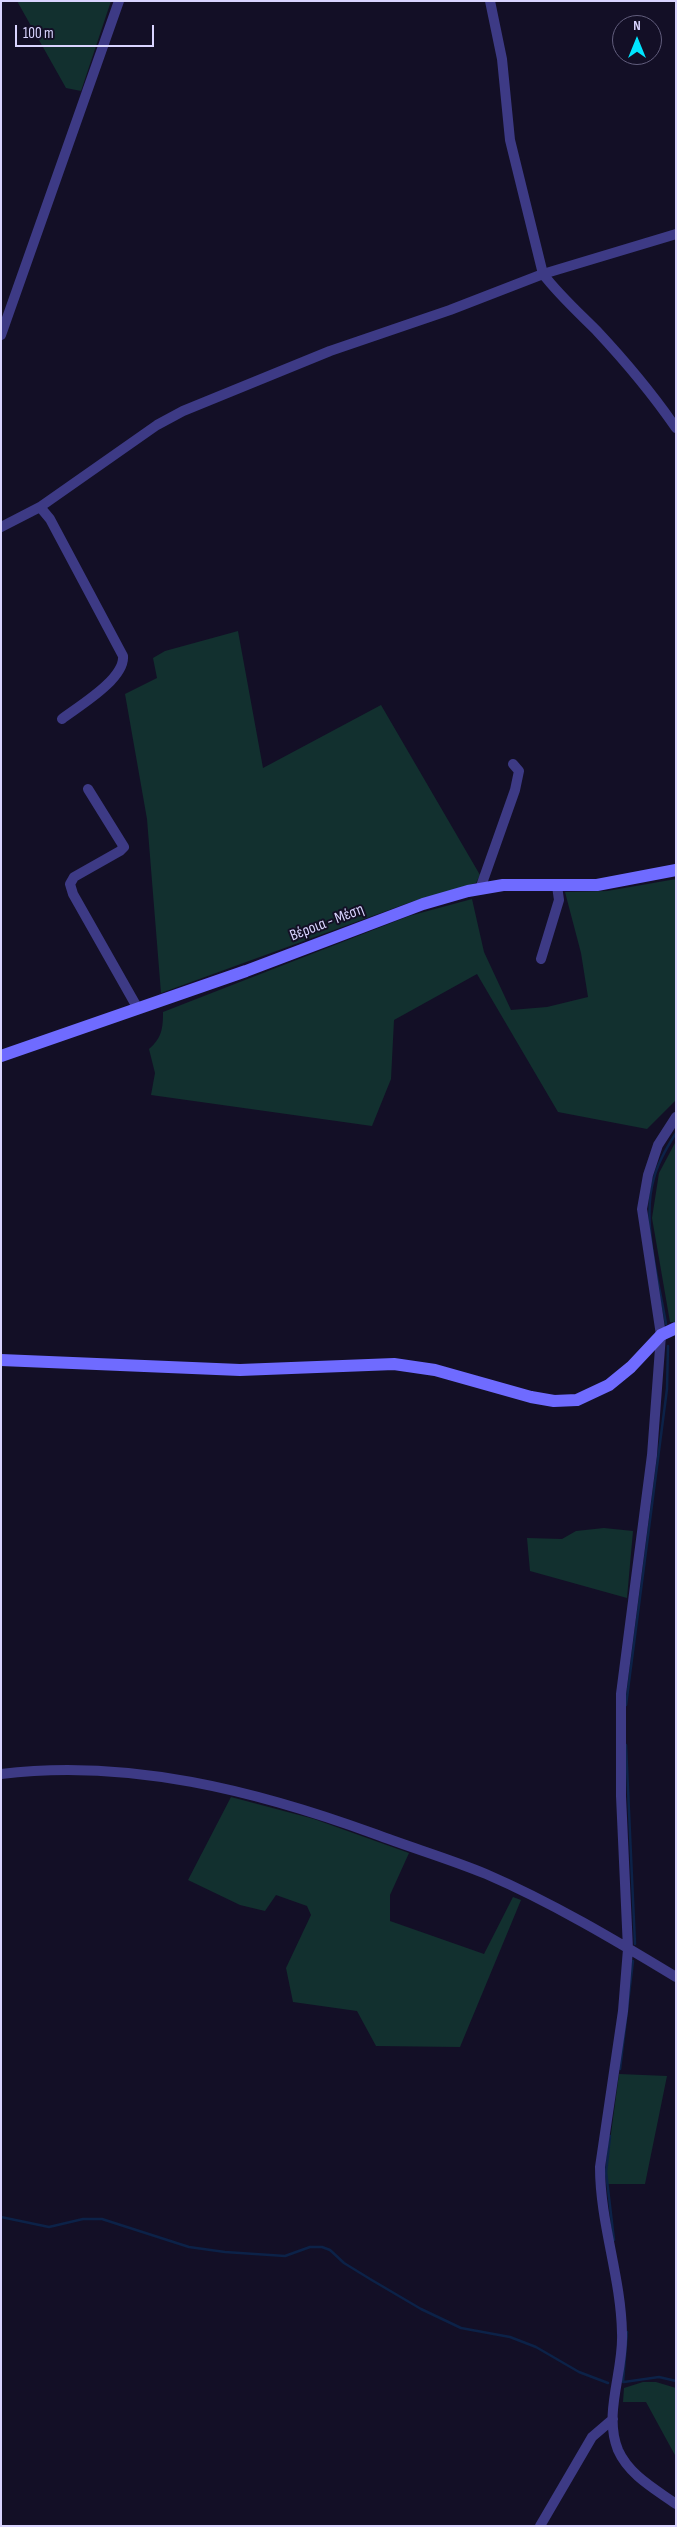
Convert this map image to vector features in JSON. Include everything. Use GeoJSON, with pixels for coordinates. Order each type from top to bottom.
{"type":"FeatureCollection","features":[{"type":"Feature","properties":{"kind":"street"},"geometry":{"type":"LineString","coordinates":[[1,335],[5,314],[119,1]]}},
{"type":"Feature","properties":{"kind":"street"},"geometry":{"type":"LineString","coordinates":[[490,1],[502,59],[510,140],[543,274],[554,289],[625,362],[657,400],[676,428]]}},
{"type":"Feature","properties":{"kind":"street"},"geometry":{"type":"LineString","coordinates":[[1,527],[40,507],[157,425],[183,411],[330,351],[450,310],[543,274],[676,234]]}},
{"type":"Feature","properties":{"kind":"street"},"geometry":{"type":"LineString","coordinates":[[40,507],[50,519],[123,656],[124,662],[119,672],[104,687],[62,719]]}},
{"type":"Feature","properties":{"kind":"street"},"geometry":{"type":"LineString","coordinates":[[480,889],[515,790],[519,771],[513,764]]}},
{"type":"Feature","properties":{"kind":"street"},"geometry":{"type":"LineString","coordinates":[[88,789],[124,847],[74,877],[70,884],[73,894],[137,1007]]}},
{"type":"Feature","properties":{"kind":"street","name":"Βέροια - Μέση"},"geometry":{"type":"LineString","coordinates":[[1,1056],[246,970],[423,904],[503,885],[557,886],[607,884],[676,870]]}},
{"type":"Feature","properties":{"kind":"street"},"geometry":{"type":"LineString","coordinates":[[541,959],[559,900],[557,886]]}},
{"type":"Feature","properties":{"kind":"street"},"geometry":{"type":"LineString","coordinates":[[676,1118],[658,1145],[648,1175],[642,1210],[661,1335],[652,1455],[621,1694],[621,1796],[628,1949],[623,2011],[600,2166],[600,2191],[622,2331],[621,2361],[612,2428],[625,2462],[640,2478],[676,2504]]}},
{"type":"Feature","properties":{"kind":"street"},"geometry":{"type":"LineString","coordinates":[[1,1360],[240,1370],[394,1364],[435,1370],[532,1397],[554,1401],[577,1400],[609,1385],[624,1373],[661,1335],[676,1328]]}},
{"type":"Feature","properties":{"kind":"street"},"geometry":{"type":"LineString","coordinates":[[1,1774],[40,1769],[94,1770],[210,1786],[283,1802],[486,1875],[628,1949],[676,1977]]}},
{"type":"Feature","properties":{"kind":"street"},"geometry":{"type":"LineString","coordinates":[[540,2526],[592,2437],[614,2418]]}},
{"type":"Feature","properties":{"kind":"green space"},"geometry":{"type":"Polygon","coordinates":[[[17,1],[111,1],[81,91],[66,88],[17,1]]]}},
{"type":"Feature","properties":{"kind":"green space"},"geometry":{"type":"Polygon","coordinates":[[[238,631],[263,768],[381,705],[480,875],[476,883],[411,902],[161,993],[147,819],[125,694],[157,678],[153,658],[165,651],[238,631]]]}},
{"type":"Feature","properties":{"kind":"green space"},"geometry":{"type":"Polygon","coordinates":[[[676,879],[676,1100],[647,1129],[558,1112],[477,974],[394,1020],[391,1079],[372,1126],[151,1095],[155,1073],[149,1049],[157,1041],[161,1032],[163,1012],[409,916],[472,899],[484,952],[511,1010],[547,1007],[588,997],[581,953],[565,892],[607,891],[676,879]]]}},
{"type":"Feature","properties":{"kind":"green space"},"geometry":{"type":"Polygon","coordinates":[[[676,1141],[676,1322],[670,1322],[652,1218],[659,1173],[676,1141]]]}},
{"type":"Feature","properties":{"kind":"green space"},"geometry":{"type":"Polygon","coordinates":[[[604,1528],[633,1531],[627,1598],[530,1571],[527,1538],[562,1539],[576,1531],[604,1528]]]}},
{"type":"Feature","properties":{"kind":"green space"},"geometry":{"type":"Polygon","coordinates":[[[231,1797],[314,1819],[409,1853],[390,1895],[390,1921],[484,1954],[513,1897],[521,1900],[460,2047],[376,2046],[357,2011],[293,2002],[286,1968],[311,1915],[307,1906],[276,1895],[265,1911],[240,1905],[188,1880],[231,1797]]]}},
{"type":"Feature","properties":{"kind":"green space"},"geometry":{"type":"Polygon","coordinates":[[[619,2074],[667,2076],[645,2184],[606,2184],[619,2074]]]}},
{"type":"Feature","properties":{"kind":"green space"},"geometry":{"type":"Polygon","coordinates":[[[643,2382],[656,2382],[676,2388],[676,2457],[646,2402],[623,2402],[624,2388],[643,2382]]]}},
{"type":"Feature","properties":{"kind":"waterway"},"geometry":{"type":"LineString","coordinates":[[666,1324],[652,1251],[649,1213],[650,1195],[656,1172],[663,1155],[676,1133]]}},
{"type":"Feature","properties":{"kind":"waterway"},"geometry":{"type":"LineString","coordinates":[[626,1705],[667,1389],[668,1346]]}},
{"type":"Feature","properties":{"kind":"waterway"},"geometry":{"type":"LineString","coordinates":[[626,1745],[635,1944]]}},
{"type":"Feature","properties":{"kind":"waterway"},"geometry":{"type":"LineString","coordinates":[[620,2069],[633,1961]]}},
{"type":"Feature","properties":{"kind":"waterway"},"geometry":{"type":"LineString","coordinates":[[610,2136],[606,2172],[614,2240]]}},
{"type":"Feature","properties":{"kind":"waterway"},"geometry":{"type":"LineString","coordinates":[[1,2217],[49,2227],[83,2219],[102,2219],[189,2247],[225,2252],[285,2256],[310,2247],[322,2247],[330,2250],[344,2263],[421,2309],[461,2328],[510,2337],[536,2347],[579,2372],[608,2383]]}},
{"type":"Feature","properties":{"kind":"waterway"},"geometry":{"type":"LineString","coordinates":[[623,2382],[627,2332]]}},
{"type":"Feature","properties":{"kind":"waterway"},"geometry":{"type":"LineString","coordinates":[[624,2382],[659,2377],[676,2381]]}}]}
